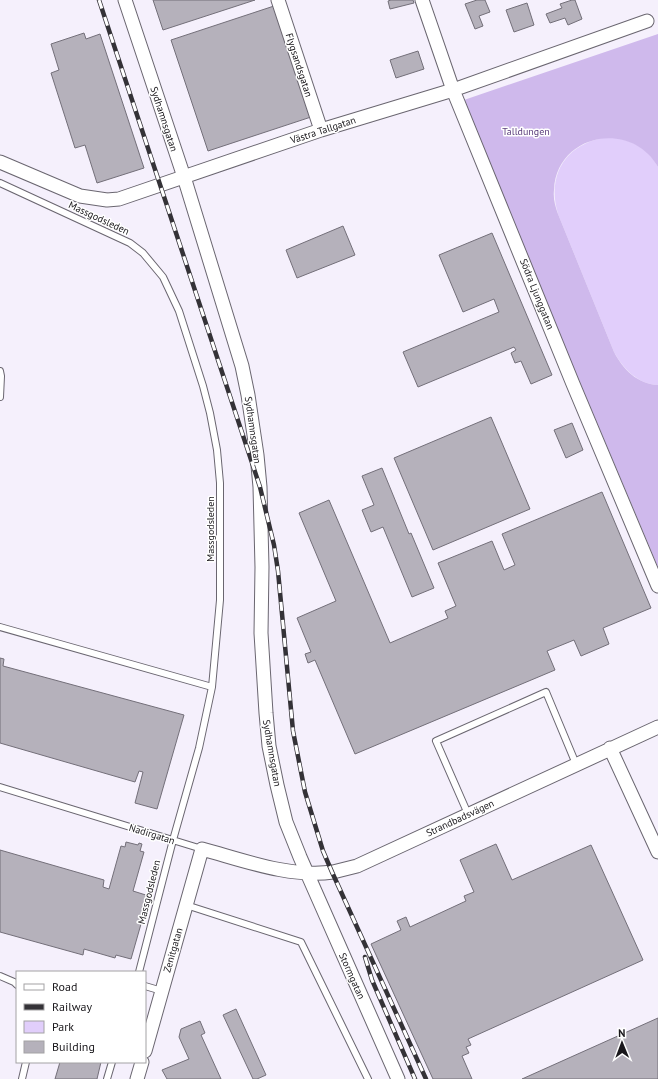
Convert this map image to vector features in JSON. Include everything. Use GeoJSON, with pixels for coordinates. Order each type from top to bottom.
{"type":"FeatureCollection","features":[{"type":"Feature","properties":{"kind":"street","name":"Sydhamnsgatan"},"geometry":{"type":"LineString","coordinates":[[125,0],[184,177],[242,366],[248,394],[260,487],[262,567],[261,633],[269,746],[286,822],[306,872]]}},
{"type":"Feature","properties":{"kind":"street","name":"Flygsandsgatan"},"geometry":{"type":"LineString","coordinates":[[278,0],[321,130]]}},
{"type":"Feature","properties":{"kind":"street","name":"Södra Ljunggatan"},"geometry":{"type":"LineString","coordinates":[[422,0],[453,90],[573,384],[658,586]]}},
{"type":"Feature","properties":{"kind":"street","name":"Västra Tallgatan"},"geometry":{"type":"LineString","coordinates":[[0,162],[80,196],[96,200],[118,199],[321,130],[453,90],[647,21]]}},
{"type":"Feature","properties":{"kind":"street","name":"Strandbadsvägen"},"geometry":{"type":"LineString","coordinates":[[306,872],[332,872],[357,866],[658,727]]}},
{"type":"Feature","properties":{"kind":"street"},"geometry":{"type":"LineString","coordinates":[[610,748],[658,852]]}},
{"type":"Feature","properties":{"kind":"street","name":"Nadirgatan"},"geometry":{"type":"LineString","coordinates":[[202,849],[270,868],[306,872]]}},
{"type":"Feature","properties":{"kind":"street","name":"Zenitgatan"},"geometry":{"type":"LineString","coordinates":[[146,1047],[202,849]]}},
{"type":"Feature","properties":{"kind":"street","name":"Stormgatan"},"geometry":{"type":"LineString","coordinates":[[306,872],[398,1079]]}},
{"type":"Feature","properties":{"kind":"street"},"geometry":{"type":"LineString","coordinates":[[137,1079],[142,1063]]}},
{"type":"Feature","properties":{"kind":"lane","name":"Massgodsleden"},"geometry":{"type":"LineString","coordinates":[[0,183],[130,243],[144,253],[163,277],[179,311],[210,413],[220,483],[220,600],[212,687],[200,748],[173,840],[139,971]]}},
{"type":"Feature","properties":{"kind":"lane"},"geometry":{"type":"LineString","coordinates":[[0,372],[0,397]]}},
{"type":"Feature","properties":{"kind":"lane"},"geometry":{"type":"LineString","coordinates":[[0,627],[212,687]]}},
{"type":"Feature","properties":{"kind":"lane"},"geometry":{"type":"LineString","coordinates":[[468,814],[436,741],[546,692],[576,764]]}},
{"type":"Feature","properties":{"kind":"lane","name":"Nadirgatan"},"geometry":{"type":"LineString","coordinates":[[0,788],[202,849]]}},
{"type":"Feature","properties":{"kind":"lane"},"geometry":{"type":"LineString","coordinates":[[186,905],[301,942],[368,1079]]}},
{"type":"Feature","properties":{"kind":"lane"},"geometry":{"type":"LineString","coordinates":[[0,976],[16,984]]}},
{"type":"Feature","properties":{"kind":"lane"},"geometry":{"type":"LineString","coordinates":[[146,986],[162,991]]}},
{"type":"Feature","properties":{"kind":"lane"},"geometry":{"type":"LineString","coordinates":[[22,1079],[26,1063]]}},
{"type":"Feature","properties":{"kind":"lane"},"geometry":{"type":"LineString","coordinates":[[107,1079],[112,1063]]}},
{"type":"Feature","properties":{"kind":"green space","name":"Talldungen"},"geometry":{"type":"Polygon","coordinates":[[[658,34],[658,167],[646,152],[631,142],[614,138],[597,140],[581,145],[567,156],[558,171],[554,190],[554,202],[614,352],[626,370],[637,379],[650,384],[658,385],[658,567],[461,101],[658,34]]]}},
{"type":"Feature","properties":{"kind":"green space"},"geometry":{"type":"Polygon","coordinates":[[[608,137],[624,140],[637,145],[649,154],[658,167],[658,385],[644,382],[637,378],[626,369],[614,352],[558,214],[555,199],[555,186],[558,173],[563,162],[571,153],[581,146],[594,140],[608,137]]]}},
{"type":"Feature","properties":{"kind":"building"},"geometry":{"type":"Polygon","coordinates":[[[153,0],[255,0],[163,30],[153,0]]]}},
{"type":"Feature","properties":{"kind":"building"},"geometry":{"type":"Polygon","coordinates":[[[413,0],[414,3],[390,9],[388,1],[413,0]]]}},
{"type":"Feature","properties":{"kind":"building"},"geometry":{"type":"Polygon","coordinates":[[[477,0],[485,0],[490,12],[479,16],[483,26],[475,29],[465,4],[477,0]]]}},
{"type":"Feature","properties":{"kind":"building"},"geometry":{"type":"Polygon","coordinates":[[[575,0],[582,19],[568,25],[565,18],[550,23],[546,14],[562,8],[560,4],[575,0]]]}},
{"type":"Feature","properties":{"kind":"building"},"geometry":{"type":"Polygon","coordinates":[[[527,3],[534,25],[514,32],[506,10],[527,3]]]}},
{"type":"Feature","properties":{"kind":"building"},"geometry":{"type":"Polygon","coordinates":[[[274,6],[311,117],[208,151],[171,40],[274,6]]]}},
{"type":"Feature","properties":{"kind":"building"},"geometry":{"type":"Polygon","coordinates":[[[84,33],[86,39],[100,34],[144,168],[97,183],[85,145],[75,148],[51,73],[59,70],[51,44],[84,33]]]}},
{"type":"Feature","properties":{"kind":"building"},"geometry":{"type":"Polygon","coordinates":[[[418,51],[424,69],[396,78],[390,60],[418,51]]]}},
{"type":"Feature","properties":{"kind":"building"},"geometry":{"type":"Polygon","coordinates":[[[343,226],[355,255],[297,278],[286,250],[343,226]]]}},
{"type":"Feature","properties":{"kind":"building"},"geometry":{"type":"Polygon","coordinates":[[[492,233],[552,375],[531,384],[521,361],[515,363],[511,353],[516,350],[514,347],[418,387],[403,352],[499,312],[494,299],[463,312],[439,255],[492,233]]]}},
{"type":"Feature","properties":{"kind":"building"},"geometry":{"type":"Polygon","coordinates":[[[491,417],[530,509],[433,550],[394,458],[491,417]]]}},
{"type":"Feature","properties":{"kind":"building"},"geometry":{"type":"Polygon","coordinates":[[[572,423],[583,450],[566,458],[554,430],[572,423]]]}},
{"type":"Feature","properties":{"kind":"building"},"geometry":{"type":"Polygon","coordinates":[[[382,468],[409,534],[411,533],[434,588],[412,597],[383,527],[371,532],[362,510],[374,505],[362,476],[382,468]]]}},
{"type":"Feature","properties":{"kind":"building"},"geometry":{"type":"Polygon","coordinates":[[[602,492],[651,608],[603,628],[609,644],[581,656],[574,640],[547,651],[555,670],[355,754],[315,660],[308,663],[305,654],[311,652],[297,618],[336,601],[299,513],[329,500],[390,643],[448,618],[445,611],[456,606],[438,563],[492,541],[504,570],[515,565],[502,534],[602,492]]]}},
{"type":"Feature","properties":{"kind":"building"},"geometry":{"type":"Polygon","coordinates":[[[0,658],[4,659],[3,666],[184,715],[157,809],[135,803],[143,772],[139,771],[135,782],[0,743],[0,658]]]}},
{"type":"Feature","properties":{"kind":"building"},"geometry":{"type":"Polygon","coordinates":[[[126,842],[138,845],[139,843],[142,844],[140,851],[144,852],[133,891],[149,896],[131,959],[116,955],[115,958],[84,949],[83,955],[0,932],[0,850],[104,880],[103,887],[109,889],[121,846],[125,847],[126,842]]]}},
{"type":"Feature","properties":{"kind":"building"},"geometry":{"type":"Polygon","coordinates":[[[496,844],[512,880],[591,845],[643,960],[468,1039],[471,1045],[466,1047],[469,1053],[462,1056],[472,1079],[433,1079],[371,944],[401,930],[397,921],[406,917],[410,927],[466,901],[464,896],[474,892],[460,860],[496,844]]]}},
{"type":"Feature","properties":{"kind":"building"},"geometry":{"type":"Polygon","coordinates":[[[236,1009],[266,1075],[257,1079],[253,1079],[223,1015],[236,1009]]]}},
{"type":"Feature","properties":{"kind":"building"},"geometry":{"type":"Polygon","coordinates":[[[658,1018],[658,1079],[522,1079],[658,1018]]]}},
{"type":"Feature","properties":{"kind":"building"},"geometry":{"type":"Polygon","coordinates":[[[200,1021],[205,1033],[201,1035],[221,1079],[167,1079],[162,1070],[189,1059],[179,1037],[181,1029],[200,1021]]]}},
{"type":"Feature","properties":{"kind":"building"},"geometry":{"type":"Polygon","coordinates":[[[60,1063],[101,1063],[97,1079],[55,1079],[60,1063]]]}},
{"type":"Feature","properties":{"kind":"railway"},"geometry":{"type":"LineString","coordinates":[[99,0],[260,487],[274,545],[278,571],[293,731],[305,792],[323,851],[426,1079]]}},
{"type":"Feature","properties":{"kind":"railway"},"geometry":{"type":"LineString","coordinates":[[365,957],[372,980],[415,1079]]}}]}
